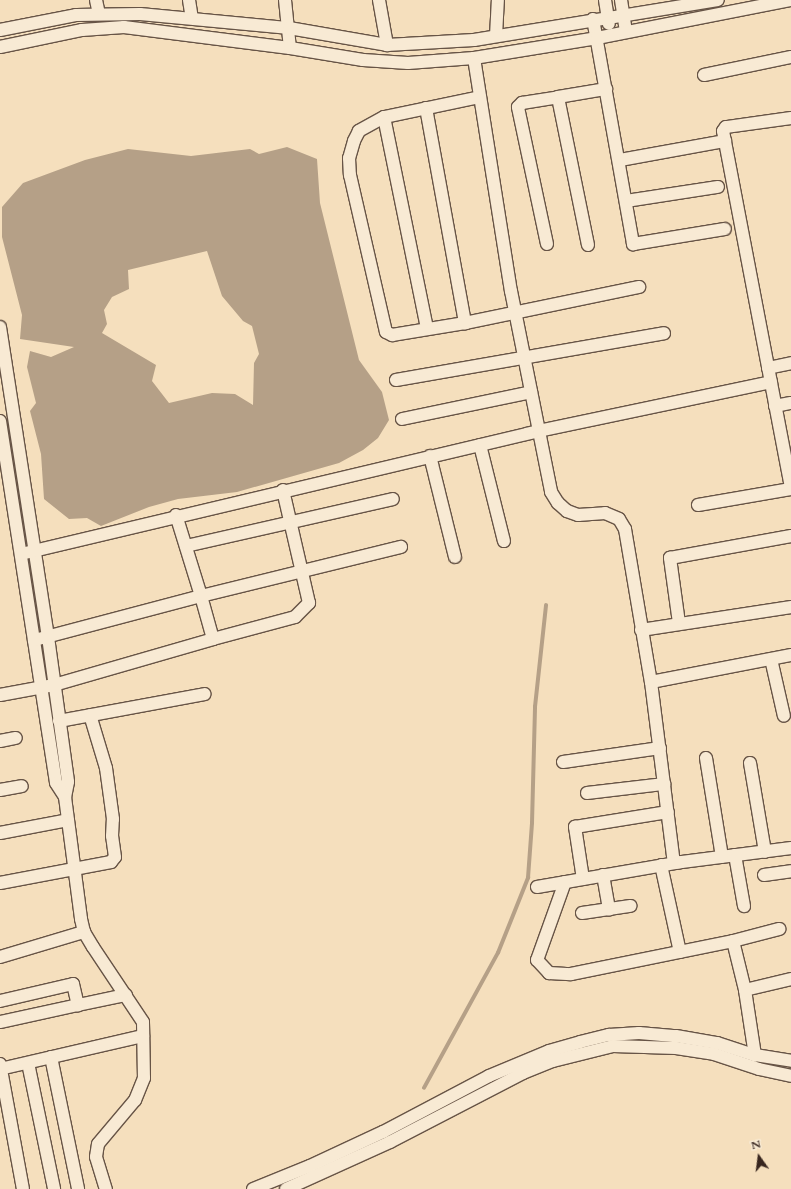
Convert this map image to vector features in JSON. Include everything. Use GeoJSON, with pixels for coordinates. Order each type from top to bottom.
{"type":"FeatureCollection","features":[{"type":"Feature","properties":{"kind":"street"},"geometry":{"type":"LineString","coordinates":[[96,0],[99,14]]}},
{"type":"Feature","properties":{"kind":"street"},"geometry":{"type":"LineString","coordinates":[[189,0],[192,18]]}},
{"type":"Feature","properties":{"kind":"street"},"geometry":{"type":"LineString","coordinates":[[285,0],[290,48]]}},
{"type":"Feature","properties":{"kind":"street"},"geometry":{"type":"LineString","coordinates":[[379,0],[387,46]]}},
{"type":"Feature","properties":{"kind":"street"},"geometry":{"type":"LineString","coordinates":[[496,36],[498,0]]}},
{"type":"Feature","properties":{"kind":"street"},"geometry":{"type":"LineString","coordinates":[[605,0],[610,36]]}},
{"type":"Feature","properties":{"kind":"street"},"geometry":{"type":"LineString","coordinates":[[621,0],[626,32]]}},
{"type":"Feature","properties":{"kind":"street"},"geometry":{"type":"LineString","coordinates":[[0,30],[61,17],[99,14],[140,14],[289,28],[387,46],[441,43],[496,36],[718,0]]}},
{"type":"Feature","properties":{"kind":"street"},"geometry":{"type":"LineString","coordinates":[[0,47],[82,30],[124,27],[290,48],[343,58],[408,63],[474,58],[610,36],[791,0]]}},
{"type":"Feature","properties":{"kind":"street"},"geometry":{"type":"LineString","coordinates":[[594,19],[620,160],[633,244],[725,230]]}},
{"type":"Feature","properties":{"kind":"street"},"geometry":{"type":"LineString","coordinates":[[704,75],[791,57]]}},
{"type":"Feature","properties":{"kind":"street"},"geometry":{"type":"LineString","coordinates":[[474,58],[515,313],[551,492],[558,503],[572,513],[605,513],[622,523],[651,682],[674,863],[791,848]]}},
{"type":"Feature","properties":{"kind":"street"},"geometry":{"type":"LineString","coordinates":[[547,244],[518,107],[522,103],[606,88]]}},
{"type":"Feature","properties":{"kind":"street"},"geometry":{"type":"LineString","coordinates":[[480,97],[384,117],[359,131],[350,158],[350,175],[386,332],[392,335],[465,323],[639,287]]}},
{"type":"Feature","properties":{"kind":"street"},"geometry":{"type":"LineString","coordinates":[[558,97],[588,245]]}},
{"type":"Feature","properties":{"kind":"street"},"geometry":{"type":"LineString","coordinates":[[426,108],[465,323]]}},
{"type":"Feature","properties":{"kind":"street"},"geometry":{"type":"LineString","coordinates":[[384,117],[427,329]]}},
{"type":"Feature","properties":{"kind":"street"},"geometry":{"type":"LineString","coordinates":[[698,505],[791,489],[787,443],[775,406],[723,131],[726,127],[791,118]]}},
{"type":"Feature","properties":{"kind":"street"},"geometry":{"type":"LineString","coordinates":[[620,160],[725,141]]}},
{"type":"Feature","properties":{"kind":"street"},"geometry":{"type":"LineString","coordinates":[[626,201],[718,188]]}},
{"type":"Feature","properties":{"kind":"street"},"geometry":{"type":"LineString","coordinates":[[0,327],[5,387],[36,552],[60,721],[68,782],[65,797],[84,932],[143,1022],[144,1078],[135,1100],[98,1144],[96,1158],[106,1189]]}},
{"type":"Feature","properties":{"kind":"street"},"geometry":{"type":"LineString","coordinates":[[396,380],[664,333]]}},
{"type":"Feature","properties":{"kind":"street"},"geometry":{"type":"LineString","coordinates":[[768,368],[791,363]]}},
{"type":"Feature","properties":{"kind":"street"},"geometry":{"type":"LineString","coordinates":[[20,554],[36,552],[176,515],[539,431],[771,382]]}},
{"type":"Feature","properties":{"kind":"street"},"geometry":{"type":"LineString","coordinates":[[402,419],[531,392]]}},
{"type":"Feature","properties":{"kind":"street"},"geometry":{"type":"LineString","coordinates":[[775,406],[791,403]]}},
{"type":"Feature","properties":{"kind":"street"},"geometry":{"type":"LineString","coordinates":[[0,421],[56,783],[65,797]]}},
{"type":"Feature","properties":{"kind":"street"},"geometry":{"type":"LineString","coordinates":[[480,445],[504,541]]}},
{"type":"Feature","properties":{"kind":"street"},"geometry":{"type":"LineString","coordinates":[[430,456],[455,557]]}},
{"type":"Feature","properties":{"kind":"street"},"geometry":{"type":"LineString","coordinates":[[0,695],[41,686],[54,685],[213,639],[286,620],[300,613],[309,603],[309,598],[283,490]]}},
{"type":"Feature","properties":{"kind":"street"},"geometry":{"type":"LineString","coordinates":[[186,546],[393,499]]}},
{"type":"Feature","properties":{"kind":"street"},"geometry":{"type":"LineString","coordinates":[[176,515],[213,639]]}},
{"type":"Feature","properties":{"kind":"street"},"geometry":{"type":"LineString","coordinates":[[680,623],[670,558],[791,536]]}},
{"type":"Feature","properties":{"kind":"street"},"geometry":{"type":"LineString","coordinates":[[34,640],[302,570],[401,547]]}},
{"type":"Feature","properties":{"kind":"street"},"geometry":{"type":"LineString","coordinates":[[641,630],[791,607]]}},
{"type":"Feature","properties":{"kind":"street"},"geometry":{"type":"LineString","coordinates":[[651,682],[791,655]]}},
{"type":"Feature","properties":{"kind":"street"},"geometry":{"type":"LineString","coordinates":[[771,659],[784,716]]}},
{"type":"Feature","properties":{"kind":"street"},"geometry":{"type":"LineString","coordinates":[[60,721],[205,694]]}},
{"type":"Feature","properties":{"kind":"street"},"geometry":{"type":"LineString","coordinates":[[0,883],[111,862],[115,857],[112,840],[113,819],[106,768],[90,715]]}},
{"type":"Feature","properties":{"kind":"street"},"geometry":{"type":"LineString","coordinates":[[0,741],[16,738]]}},
{"type":"Feature","properties":{"kind":"street"},"geometry":{"type":"LineString","coordinates":[[563,762],[660,748]]}},
{"type":"Feature","properties":{"kind":"street"},"geometry":{"type":"LineString","coordinates":[[706,758],[722,857]]}},
{"type":"Feature","properties":{"kind":"street"},"geometry":{"type":"LineString","coordinates":[[750,763],[765,852]]}},
{"type":"Feature","properties":{"kind":"street"},"geometry":{"type":"LineString","coordinates":[[588,793],[664,784]]}},
{"type":"Feature","properties":{"kind":"street"},"geometry":{"type":"LineString","coordinates":[[0,790],[22,786]]}},
{"type":"Feature","properties":{"kind":"street"},"geometry":{"type":"LineString","coordinates":[[583,879],[575,827],[668,812]]}},
{"type":"Feature","properties":{"kind":"street"},"geometry":{"type":"LineString","coordinates":[[0,833],[68,820]]}},
{"type":"Feature","properties":{"kind":"street"},"geometry":{"type":"LineString","coordinates":[[735,855],[744,906]]}},
{"type":"Feature","properties":{"kind":"street"},"geometry":{"type":"LineString","coordinates":[[537,887],[681,862]]}},
{"type":"Feature","properties":{"kind":"street"},"geometry":{"type":"LineString","coordinates":[[661,865],[680,952]]}},
{"type":"Feature","properties":{"kind":"street"},"geometry":{"type":"LineString","coordinates":[[764,875],[791,871]]}},
{"type":"Feature","properties":{"kind":"street"},"geometry":{"type":"LineString","coordinates":[[604,875],[608,909]]}},
{"type":"Feature","properties":{"kind":"street"},"geometry":{"type":"LineString","coordinates":[[565,882],[537,960],[549,973],[571,974],[733,941],[779,929]]}},
{"type":"Feature","properties":{"kind":"street"},"geometry":{"type":"LineString","coordinates":[[582,913],[630,906]]}},
{"type":"Feature","properties":{"kind":"street"},"geometry":{"type":"LineString","coordinates":[[0,957],[84,932]]}},
{"type":"Feature","properties":{"kind":"street"},"geometry":{"type":"LineString","coordinates":[[733,941],[745,990],[755,1055]]}},
{"type":"Feature","properties":{"kind":"street"},"geometry":{"type":"LineString","coordinates":[[745,990],[791,979]]}},
{"type":"Feature","properties":{"kind":"street"},"geometry":{"type":"LineString","coordinates":[[0,1001],[73,984],[78,1005]]}},
{"type":"Feature","properties":{"kind":"street"},"geometry":{"type":"LineString","coordinates":[[0,1022],[126,995]]}},
{"type":"Feature","properties":{"kind":"street"},"geometry":{"type":"LineString","coordinates":[[253,1189],[310,1166],[383,1132],[489,1076],[549,1051],[609,1035],[639,1033],[717,1043],[755,1055],[790,1061],[789,1076],[714,1054],[669,1047],[613,1046],[553,1061],[523,1073],[390,1142],[315,1178],[286,1189]]}},
{"type":"Feature","properties":{"kind":"street"},"geometry":{"type":"LineString","coordinates":[[23,1189],[0,1068],[28,1063],[143,1036]]}},
{"type":"Feature","properties":{"kind":"street"},"geometry":{"type":"LineString","coordinates":[[51,1057],[78,1189]]}},
{"type":"Feature","properties":{"kind":"street"},"geometry":{"type":"LineString","coordinates":[[28,1063],[54,1189]]}},
{"type":"Feature","properties":{"kind":"street"},"geometry":{"type":"LineString","coordinates":[[310,1166],[315,1178],[311,1189]]}},
{"type":"Feature","properties":{"kind":"shaded area"},"geometry":{"type":"Polygon","coordinates":[[[287,147],[317,159],[320,203],[359,360],[382,392],[389,420],[378,438],[363,450],[339,463],[237,492],[178,499],[149,507],[101,526],[87,518],[69,519],[44,499],[41,454],[30,411],[36,403],[27,367],[30,351],[51,357],[74,347],[20,339],[22,315],[2,237],[2,207],[23,183],[85,160],[128,149],[191,156],[250,149],[259,154],[287,147]],[[207,251],[128,270],[129,289],[112,297],[104,310],[107,324],[102,333],[156,365],[152,381],[169,403],[212,393],[235,394],[253,405],[254,363],[259,354],[252,326],[243,321],[222,296],[207,251]]]}},
{"type":"Feature","properties":{"kind":"waterway"},"geometry":{"type":"LineString","coordinates":[[424,1088],[498,953],[528,878],[532,823],[535,707],[546,606]]}}]}
